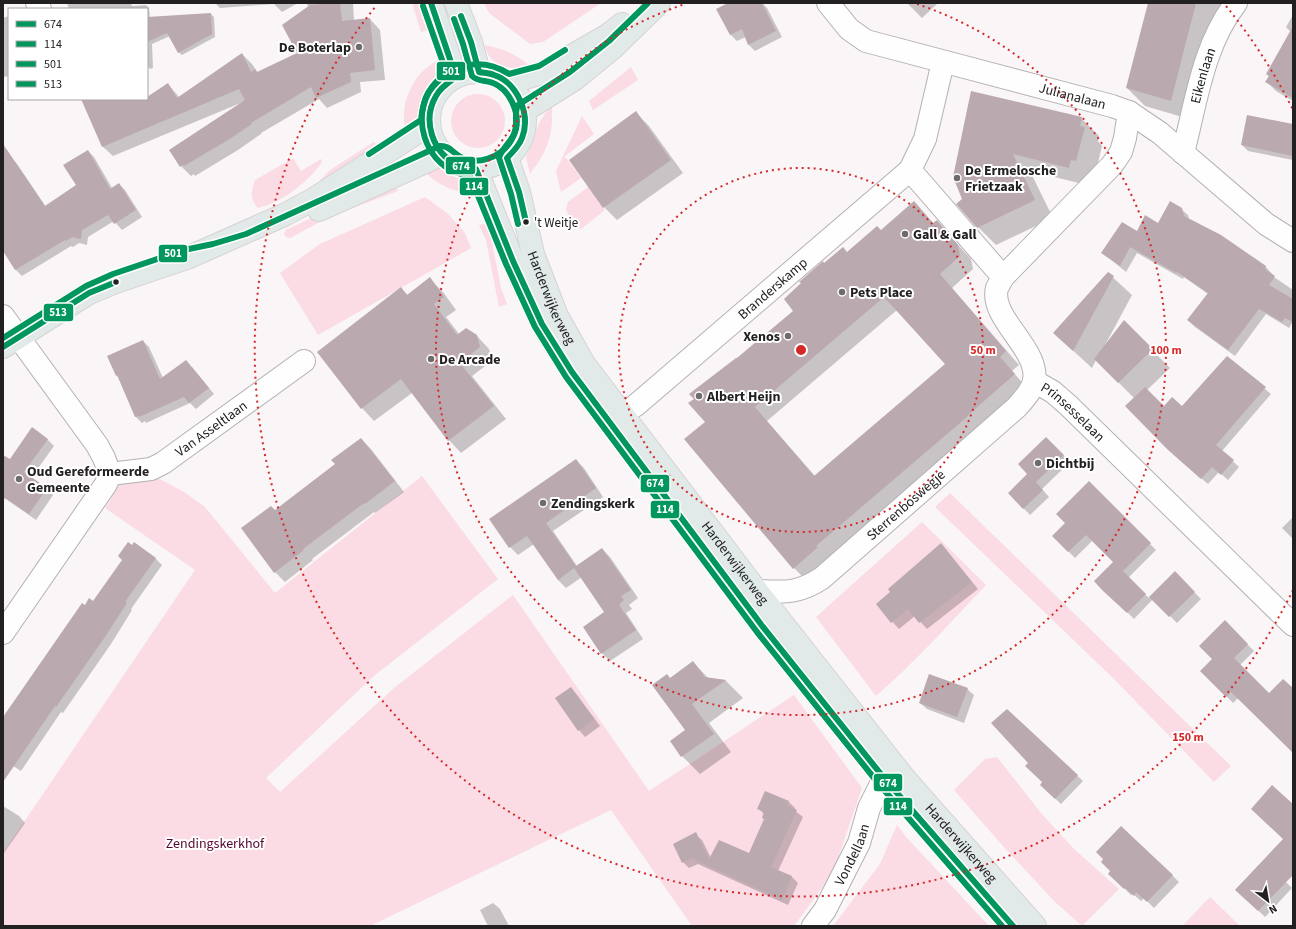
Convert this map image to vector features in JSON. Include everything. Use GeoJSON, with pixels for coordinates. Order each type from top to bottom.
{"type":"FeatureCollection","features":[{"type":"Feature","properties":{"kind":"main road"},"geometry":{"type":"LineString","coordinates":[[432,3],[456,77]]}},
{"type":"Feature","properties":{"kind":"main road"},"geometry":{"type":"LineString","coordinates":[[456,3],[471,42],[479,72]]}},
{"type":"Feature","properties":{"kind":"main road"},"geometry":{"type":"LineString","coordinates":[[508,83],[542,73],[608,35],[648,3]]}},
{"type":"Feature","properties":{"kind":"main road"},"geometry":{"type":"LineString","coordinates":[[524,111],[563,87],[592,65],[614,47],[658,3]]}},
{"type":"Feature","properties":{"kind":"main road"},"geometry":{"type":"LineString","coordinates":[[479,72],[495,75],[508,83],[518,96],[524,111],[525,124],[522,137],[516,149],[507,158],[498,164],[476,169],[458,165],[442,154],[433,141],[429,125],[430,110],[435,97],[444,85],[456,77],[467,73],[479,72]]}},
{"type":"Feature","properties":{"kind":"main road"},"geometry":{"type":"LineString","coordinates":[[10,342],[89,293],[116,282],[187,258],[284,215],[312,200],[429,125]]}},
{"type":"Feature","properties":{"kind":"main road"},"geometry":{"type":"LineString","coordinates":[[187,258],[215,252],[262,236],[442,154]]}},
{"type":"Feature","properties":{"kind":"main road","name":"Harderwijkerweg"},"geometry":{"type":"LineString","coordinates":[[507,158],[519,192],[533,254],[557,316],[584,364],[757,590],[905,779],[1035,926]]}},
{"type":"Feature","properties":{"kind":"main road","name":"Harderwijkerweg"},"geometry":{"type":"LineString","coordinates":[[476,169],[513,261],[542,324],[572,372],[763,627],[884,778],[1013,926]]}},
{"type":"Feature","properties":{"kind":"street","name":"Julianalaan"},"geometry":{"type":"LineString","coordinates":[[828,3],[849,29],[866,41],[1112,106],[1129,112],[1160,133],[1266,224],[1293,241]]}},
{"type":"Feature","properties":{"kind":"street","name":"Eikenlaan"},"geometry":{"type":"LineString","coordinates":[[1183,153],[1207,58],[1218,31],[1236,3]]}},
{"type":"Feature","properties":{"kind":"street","name":"Branderskamp"},"geometry":{"type":"LineString","coordinates":[[635,406],[910,170],[925,139],[943,62]]}},
{"type":"Feature","properties":{"kind":"street","name":"Prinsesselaan"},"geometry":{"type":"LineString","coordinates":[[1129,112],[1125,138],[1120,152],[1112,165],[1003,277],[998,288],[996,299],[999,309],[1028,356],[1034,370],[1034,382],[1053,392],[1068,405],[1293,625]]}},
{"type":"Feature","properties":{"kind":"street"},"geometry":{"type":"LineString","coordinates":[[910,170],[1003,277]]}},
{"type":"Feature","properties":{"kind":"street"},"geometry":{"type":"LineString","coordinates":[[3,316],[10,342],[97,445],[110,474],[106,484],[3,633]]}},
{"type":"Feature","properties":{"kind":"street","name":"Van Asseltlaan"},"geometry":{"type":"LineString","coordinates":[[110,474],[151,469],[163,463],[304,361]]}},
{"type":"Feature","properties":{"kind":"street","name":"Sterrenboswegje"},"geometry":{"type":"LineString","coordinates":[[757,590],[778,592],[794,591],[804,589],[822,578],[1017,407],[1034,382]]}},
{"type":"Feature","properties":{"kind":"street","name":"Vondellaan"},"geometry":{"type":"LineString","coordinates":[[813,926],[825,910],[859,843],[869,808],[884,778]]}},
{"type":"Feature","properties":{"kind":"green space"},"geometry":{"type":"Polygon","coordinates":[[[412,3],[426,3],[434,28],[421,32],[412,3]]]}},
{"type":"Feature","properties":{"kind":"green space"},"geometry":{"type":"Polygon","coordinates":[[[484,3],[601,3],[543,42],[530,44],[489,13],[484,3]]]}},
{"type":"Feature","properties":{"kind":"green space"},"geometry":{"type":"Polygon","coordinates":[[[484,45],[508,52],[529,65],[513,68],[498,64],[493,61],[487,53],[484,45]]]}},
{"type":"Feature","properties":{"kind":"green space"},"geometry":{"type":"Polygon","coordinates":[[[442,58],[442,68],[425,94],[413,126],[406,134],[404,112],[406,100],[411,87],[422,72],[442,58]]]}},
{"type":"Feature","properties":{"kind":"green space"},"geometry":{"type":"Polygon","coordinates":[[[631,67],[638,80],[593,110],[589,101],[631,67]]]}},
{"type":"Feature","properties":{"kind":"green space"},"geometry":{"type":"Polygon","coordinates":[[[473,94],[483,94],[493,98],[501,106],[505,116],[505,126],[501,136],[493,144],[483,148],[473,148],[463,144],[455,136],[451,126],[451,116],[455,106],[463,98],[473,94]]]}},
{"type":"Feature","properties":{"kind":"green space"},"geometry":{"type":"Polygon","coordinates":[[[552,106],[552,126],[548,142],[545,150],[530,174],[526,157],[539,123],[552,106]]]}},
{"type":"Feature","properties":{"kind":"green space"},"geometry":{"type":"Polygon","coordinates":[[[582,116],[594,134],[565,156],[564,159],[566,158],[581,178],[561,192],[556,171],[582,116]]]}},
{"type":"Feature","properties":{"kind":"green space"},"geometry":{"type":"Polygon","coordinates":[[[374,142],[380,149],[314,187],[330,170],[374,142]]]}},
{"type":"Feature","properties":{"kind":"green space"},"geometry":{"type":"Polygon","coordinates":[[[293,158],[301,171],[321,159],[322,162],[302,184],[286,196],[258,208],[252,198],[255,180],[293,158]]]}},
{"type":"Feature","properties":{"kind":"green space"},"geometry":{"type":"Polygon","coordinates":[[[433,168],[452,173],[463,179],[475,195],[460,192],[441,185],[424,171],[433,168]]]}},
{"type":"Feature","properties":{"kind":"green space"},"geometry":{"type":"Polygon","coordinates":[[[395,183],[398,191],[331,216],[290,238],[286,237],[284,234],[286,230],[328,210],[395,183]]]}},
{"type":"Feature","properties":{"kind":"green space"},"geometry":{"type":"Polygon","coordinates":[[[588,187],[605,210],[581,229],[574,228],[566,209],[568,202],[588,187]]]}},
{"type":"Feature","properties":{"kind":"green space"},"geometry":{"type":"Polygon","coordinates":[[[425,197],[447,213],[465,233],[471,248],[318,335],[280,273],[320,244],[425,197]]]}},
{"type":"Feature","properties":{"kind":"green space"},"geometry":{"type":"Polygon","coordinates":[[[488,223],[501,288],[507,304],[499,307],[486,240],[479,225],[488,223]]]}},
{"type":"Feature","properties":{"kind":"green space","name":"Zendingskerkhof"},"geometry":{"type":"Polygon","coordinates":[[[146,475],[160,479],[184,492],[205,507],[275,593],[422,476],[498,579],[375,675],[266,778],[280,792],[394,688],[513,595],[649,791],[794,695],[862,788],[833,873],[794,926],[692,926],[611,810],[370,926],[3,926],[3,853],[195,570],[105,508],[119,485],[146,475]]]}},
{"type":"Feature","properties":{"kind":"green space"},"geometry":{"type":"Polygon","coordinates":[[[950,493],[1231,766],[1214,782],[1113,678],[935,507],[950,493]]]}},
{"type":"Feature","properties":{"kind":"green space"},"geometry":{"type":"Polygon","coordinates":[[[922,522],[986,585],[946,628],[876,696],[816,617],[922,522]]]}},
{"type":"Feature","properties":{"kind":"green space"},"geometry":{"type":"Polygon","coordinates":[[[997,757],[1041,813],[1074,849],[1119,889],[1082,926],[1054,901],[954,790],[985,759],[997,757]]]}},
{"type":"Feature","properties":{"kind":"green space"},"geometry":{"type":"Polygon","coordinates":[[[897,825],[906,837],[989,926],[833,926],[880,864],[897,825]]]}},
{"type":"Feature","properties":{"kind":"green space"},"geometry":{"type":"Polygon","coordinates":[[[1210,897],[1240,926],[1182,926],[1210,897]]]}},
{"type":"Feature","properties":{"kind":"building"},"geometry":{"type":"Polygon","coordinates":[[[340,3],[342,21],[370,18],[375,70],[350,73],[351,82],[316,98],[311,87],[184,166],[183,165],[180,167],[169,150],[245,100],[239,89],[102,147],[81,100],[148,100],[148,96],[168,83],[177,98],[242,53],[251,72],[255,69],[257,72],[297,53],[282,25],[310,5],[340,3]]]}},
{"type":"Feature","properties":{"kind":"building"},"geometry":{"type":"Polygon","coordinates":[[[728,3],[762,3],[776,31],[748,45],[742,29],[730,35],[716,9],[728,3]]]}},
{"type":"Feature","properties":{"kind":"building"},"geometry":{"type":"Polygon","coordinates":[[[1148,3],[1196,3],[1171,101],[1126,88],[1148,3]]]}},
{"type":"Feature","properties":{"kind":"building"},"geometry":{"type":"Polygon","coordinates":[[[211,13],[212,34],[178,53],[167,33],[148,42],[148,17],[211,13]]]}},
{"type":"Feature","properties":{"kind":"building"},"geometry":{"type":"Polygon","coordinates":[[[1293,26],[1293,98],[1265,82],[1269,76],[1266,74],[1293,26]]]}},
{"type":"Feature","properties":{"kind":"building"},"geometry":{"type":"Polygon","coordinates":[[[971,91],[1082,117],[1080,126],[1085,127],[1076,161],[1071,160],[1069,168],[1013,154],[1035,200],[977,228],[956,204],[962,199],[953,177],[971,91]]]}},
{"type":"Feature","properties":{"kind":"building"},"geometry":{"type":"Polygon","coordinates":[[[636,111],[671,160],[603,208],[569,160],[636,111]]]}},
{"type":"Feature","properties":{"kind":"building"},"geometry":{"type":"Polygon","coordinates":[[[1247,115],[1293,124],[1293,156],[1241,145],[1247,115]]]}},
{"type":"Feature","properties":{"kind":"building"},"geometry":{"type":"Polygon","coordinates":[[[3,144],[45,206],[76,185],[63,165],[88,150],[110,189],[119,183],[136,210],[114,224],[108,215],[82,230],[81,239],[72,237],[66,241],[65,240],[15,270],[3,251],[3,144]]]}},
{"type":"Feature","properties":{"kind":"building"},"geometry":{"type":"Polygon","coordinates":[[[914,201],[933,223],[937,220],[958,245],[960,256],[940,274],[1006,351],[1000,357],[1015,374],[816,546],[818,547],[793,569],[684,439],[705,422],[688,403],[694,399],[689,394],[737,358],[793,311],[784,299],[801,283],[799,282],[823,261],[824,263],[843,247],[847,252],[877,226],[881,230],[914,201]],[[884,297],[755,407],[814,476],[945,364],[884,297]]]}},
{"type":"Feature","properties":{"kind":"building"},"geometry":{"type":"Polygon","coordinates":[[[1170,201],[1182,208],[1184,216],[1221,235],[1266,266],[1265,269],[1275,276],[1269,285],[1293,299],[1293,322],[1285,318],[1282,322],[1259,309],[1228,350],[1187,320],[1208,293],[1177,272],[1176,273],[1130,247],[1120,266],[1101,253],[1122,222],[1137,231],[1145,215],[1158,223],[1170,201]]]}},
{"type":"Feature","properties":{"kind":"building"},"geometry":{"type":"Polygon","coordinates":[[[1108,272],[1114,276],[1073,351],[1053,333],[1108,272]]]}},
{"type":"Feature","properties":{"kind":"building","name":"De Arcade"},"geometry":{"type":"Polygon","coordinates":[[[430,277],[444,297],[434,304],[457,335],[466,328],[477,335],[480,347],[460,363],[494,406],[448,441],[401,379],[361,409],[317,352],[401,287],[407,295],[430,277]]]}},
{"type":"Feature","properties":{"kind":"building"},"geometry":{"type":"Polygon","coordinates":[[[1124,320],[1153,349],[1118,383],[1094,359],[1124,320]]]}},
{"type":"Feature","properties":{"kind":"building"},"geometry":{"type":"Polygon","coordinates":[[[143,340],[160,379],[186,360],[209,388],[189,403],[184,397],[139,417],[135,417],[107,356],[143,340]]]}},
{"type":"Feature","properties":{"kind":"building"},"geometry":{"type":"Polygon","coordinates":[[[1227,356],[1266,387],[1216,445],[1234,460],[1221,475],[1212,467],[1201,479],[1167,449],[1125,406],[1145,387],[1164,406],[1172,397],[1182,406],[1227,356]]]}},
{"type":"Feature","properties":{"kind":"building","name":"Oud Gereformeerde Gemeente"},"geometry":{"type":"Polygon","coordinates":[[[32,427],[48,439],[24,472],[47,488],[29,514],[5,498],[3,500],[3,455],[10,459],[32,427]]]}},
{"type":"Feature","properties":{"kind":"building"},"geometry":{"type":"Polygon","coordinates":[[[1046,437],[1064,455],[1036,482],[1043,490],[1023,509],[1008,493],[1027,474],[1018,464],[1046,437]]]}},
{"type":"Feature","properties":{"kind":"building"},"geometry":{"type":"Polygon","coordinates":[[[361,438],[395,481],[303,549],[304,550],[274,573],[241,528],[271,506],[275,510],[335,464],[331,460],[361,438]]]}},
{"type":"Feature","properties":{"kind":"building"},"geometry":{"type":"Polygon","coordinates":[[[576,459],[596,488],[546,523],[576,566],[602,548],[631,590],[621,596],[624,600],[619,605],[636,630],[601,654],[583,627],[604,612],[574,568],[558,580],[527,536],[509,548],[489,519],[576,459]]]}},
{"type":"Feature","properties":{"kind":"building"},"geometry":{"type":"Polygon","coordinates":[[[1089,481],[1151,543],[1123,571],[1146,594],[1127,613],[1094,581],[1113,562],[1086,535],[1068,552],[1052,536],[1065,523],[1056,514],[1089,481]]]}},
{"type":"Feature","properties":{"kind":"building"},"geometry":{"type":"Polygon","coordinates":[[[128,542],[132,545],[134,542],[156,558],[125,602],[127,603],[105,637],[3,782],[3,717],[82,603],[85,605],[89,598],[93,601],[122,560],[118,556],[128,542]]]}},
{"type":"Feature","properties":{"kind":"building"},"geometry":{"type":"Polygon","coordinates":[[[941,543],[972,582],[919,623],[908,609],[891,623],[876,604],[890,592],[888,589],[941,543]]]}},
{"type":"Feature","properties":{"kind":"building"},"geometry":{"type":"Polygon","coordinates":[[[1175,571],[1195,592],[1169,617],[1149,597],[1175,571]]]}},
{"type":"Feature","properties":{"kind":"building"},"geometry":{"type":"Polygon","coordinates":[[[1225,620],[1248,644],[1234,658],[1269,693],[1283,679],[1293,688],[1293,753],[1231,692],[1226,697],[1200,671],[1212,659],[1199,646],[1225,620]]]}},
{"type":"Feature","properties":{"kind":"building"},"geometry":{"type":"Polygon","coordinates":[[[693,661],[705,677],[726,680],[692,704],[714,734],[681,757],[670,741],[685,730],[652,685],[667,674],[670,678],[693,661]]]}},
{"type":"Feature","properties":{"kind":"building"},"geometry":{"type":"Polygon","coordinates":[[[929,674],[968,688],[957,717],[919,703],[929,674]]]}},
{"type":"Feature","properties":{"kind":"building"},"geometry":{"type":"Polygon","coordinates":[[[571,687],[594,719],[578,731],[555,698],[571,687]]]}},
{"type":"Feature","properties":{"kind":"building"},"geometry":{"type":"Polygon","coordinates":[[[1007,709],[1078,775],[1055,799],[1040,785],[1042,782],[1025,766],[1028,763],[991,723],[1007,709]]]}},
{"type":"Feature","properties":{"kind":"building"},"geometry":{"type":"Polygon","coordinates":[[[1272,785],[1293,804],[1293,875],[1258,911],[1235,890],[1283,839],[1251,809],[1272,785]]]}},
{"type":"Feature","properties":{"kind":"building"},"geometry":{"type":"Polygon","coordinates":[[[765,791],[789,801],[787,805],[797,810],[771,867],[792,876],[782,900],[691,858],[682,863],[673,844],[696,832],[709,859],[719,840],[749,853],[764,819],[762,818],[764,812],[757,809],[765,791]]]}},
{"type":"Feature","properties":{"kind":"building"},"geometry":{"type":"Polygon","coordinates":[[[1121,826],[1173,875],[1147,902],[1136,892],[1134,896],[1125,888],[1124,889],[1108,874],[1110,871],[1101,862],[1103,859],[1096,852],[1121,826]]]}},
{"type":"Feature","properties":{"kind":"transit line","name":"674"},"geometry":{"type":"LineString","coordinates":[[431,3],[456,77],[440,90],[432,105],[430,115],[432,135],[442,153],[449,160],[458,165],[476,169],[513,261],[542,324],[572,372],[763,627],[884,778],[1013,926]]}},
{"type":"Feature","properties":{"kind":"transit line","name":"501"},"geometry":{"type":"LineString","coordinates":[[3,338],[86,286],[113,274],[184,250],[213,244],[246,234],[440,146],[446,147],[459,156],[473,161],[488,159],[495,156],[507,147],[514,136],[518,105],[570,72],[609,41],[648,3]]}},
{"type":"Feature","properties":{"kind":"transit line","name":"114"},"geometry":{"type":"LineString","coordinates":[[423,6],[447,74],[429,92],[424,103],[422,126],[425,138],[429,148],[436,158],[445,166],[455,172],[470,176],[506,264],[535,327],[566,377],[757,632],[878,783],[1002,926]]}},
{"type":"Feature","properties":{"kind":"transit line","name":"674"},"geometry":{"type":"LineString","coordinates":[[461,16],[471,42],[479,72],[494,75],[510,85],[516,92],[523,110],[525,120],[522,138],[518,146],[507,158],[519,192],[526,222]]}},
{"type":"Feature","properties":{"kind":"transit line","name":"114"},"geometry":{"type":"LineString","coordinates":[[454,19],[472,76],[499,86],[504,90],[515,109],[517,122],[516,129],[499,158],[511,194],[518,224]]}},
{"type":"Feature","properties":{"kind":"transit line","name":"501"},"geometry":{"type":"LineString","coordinates":[[369,154],[421,120],[422,110],[428,93],[435,83],[454,69],[476,64],[498,68],[509,74],[539,66],[565,50]]}},
{"type":"Feature","properties":{"kind":"transit line","name":"513"},"geometry":{"type":"LineString","coordinates":[[3,347],[89,293],[116,282]]}},
{"type":"Feature","properties":{"kind":"place","name":"De Boterlap"},"geometry":{"type":"Point","coordinates":[359,47]}},
{"type":"Feature","properties":{"kind":"place","name":"De Ermelosche Frietzaak"},"geometry":{"type":"Point","coordinates":[957,178]}},
{"type":"Feature","properties":{"kind":"place","name":"'t Weitje"},"geometry":{"type":"Point","coordinates":[526,222]}},
{"type":"Feature","properties":{"kind":"place","name":"Gall & Gall"},"geometry":{"type":"Point","coordinates":[905,234]}},
{"type":"Feature","properties":{"kind":"place","name":"Pets Place"},"geometry":{"type":"Point","coordinates":[842,292]}},
{"type":"Feature","properties":{"kind":"place","name":"Xenos"},"geometry":{"type":"Point","coordinates":[788,336]}},
{"type":"Feature","properties":{"kind":"place","name":"De Arcade"},"geometry":{"type":"Point","coordinates":[431,359]}},
{"type":"Feature","properties":{"kind":"place","name":"Albert Heijn"},"geometry":{"type":"Point","coordinates":[699,396]}},
{"type":"Feature","properties":{"kind":"place","name":"Dichtbij"},"geometry":{"type":"Point","coordinates":[1038,463]}},
{"type":"Feature","properties":{"kind":"place","name":"Oud Gereformeerde Gemeente"},"geometry":{"type":"Point","coordinates":[19,479]}},
{"type":"Feature","properties":{"kind":"place","name":"Zendingskerk"},"geometry":{"type":"Point","coordinates":[543,503]}}]}
